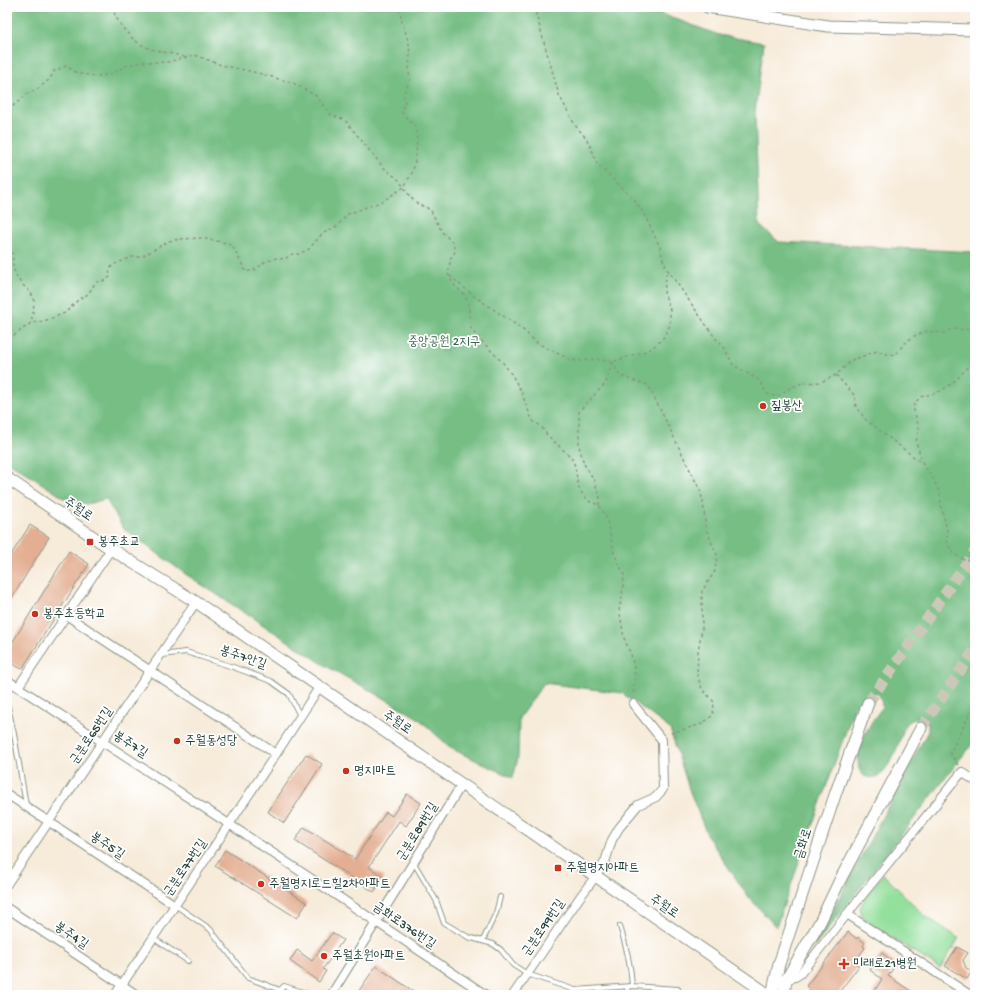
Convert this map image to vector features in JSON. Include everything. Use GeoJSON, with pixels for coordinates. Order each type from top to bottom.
{"type":"FeatureCollection","features":[{"type":"Feature","properties":{"kind":"street"},"geometry":{"type":"LineString","coordinates":[[707,7],[828,26],[975,30]]}},
{"type":"Feature","properties":{"kind":"street","name":"주월로"},"geometry":{"type":"LineString","coordinates":[[7,478],[111,549],[196,602],[320,686],[595,877],[770,995]]}},
{"type":"Feature","properties":{"kind":"street"},"geometry":{"type":"LineString","coordinates":[[18,687],[111,549]]}},
{"type":"Feature","properties":{"kind":"street","name":"군분로65번길"},"geometry":{"type":"LineString","coordinates":[[7,884],[196,602]]}},
{"type":"Feature","properties":{"kind":"street"},"geometry":{"type":"LineString","coordinates":[[66,615],[276,754]]}},
{"type":"Feature","properties":{"kind":"street","name":"봉주7길"},"geometry":{"type":"LineString","coordinates":[[7,680],[229,824]]}},
{"type":"Feature","properties":{"kind":"street","name":"군분로77번길"},"geometry":{"type":"LineString","coordinates":[[115,995],[320,686]]}},
{"type":"Feature","properties":{"kind":"street","name":"금화로"},"geometry":{"type":"LineString","coordinates":[[770,995],[836,792],[868,703]]}},
{"type":"Feature","properties":{"kind":"street"},"geometry":{"type":"LineString","coordinates":[[633,704],[662,740]]}},
{"type":"Feature","properties":{"kind":"street"},"geometry":{"type":"LineString","coordinates":[[784,995],[786,980],[820,922],[843,873],[921,728]]}},
{"type":"Feature","properties":{"kind":"street","name":"군분로99번길"},"geometry":{"type":"LineString","coordinates":[[513,995],[605,862],[612,840],[619,828],[638,805],[656,797],[663,789],[662,740]]}},
{"type":"Feature","properties":{"kind":"street"},"geometry":{"type":"LineString","coordinates":[[786,980],[795,978],[800,974],[846,914],[962,772],[975,781]]}},
{"type":"Feature","properties":{"kind":"street","name":"군분로89번길"},"geometry":{"type":"LineString","coordinates":[[331,995],[462,784]]}},
{"type":"Feature","properties":{"kind":"street","name":"봉주5길"},"geometry":{"type":"LineString","coordinates":[[7,794],[175,905]]}},
{"type":"Feature","properties":{"kind":"street","name":"금화로376번길"},"geometry":{"type":"LineString","coordinates":[[229,824],[486,995]]}},
{"type":"Feature","properties":{"kind":"street","name":"봉주4길"},"geometry":{"type":"LineString","coordinates":[[7,908],[137,995]]}},
{"type":"Feature","properties":{"kind":"street"},"geometry":{"type":"LineString","coordinates":[[846,914],[970,995]]}},
{"type":"Feature","properties":{"kind":"lane","name":"봉주7안길"},"geometry":{"type":"LineString","coordinates":[[161,655],[186,652],[271,681],[289,694],[300,716]]}},
{"type":"Feature","properties":{"kind":"lane"},"geometry":{"type":"LineString","coordinates":[[7,704],[14,734],[26,806]]}},
{"type":"Feature","properties":{"kind":"lane"},"geometry":{"type":"LineString","coordinates":[[413,863],[436,900],[444,923],[468,937],[483,940],[497,947],[512,965],[527,974],[575,990],[630,986],[678,989]]}},
{"type":"Feature","properties":{"kind":"lane"},"geometry":{"type":"LineString","coordinates":[[483,940],[496,913],[500,897]]}},
{"type":"Feature","properties":{"kind":"lane"},"geometry":{"type":"LineString","coordinates":[[175,905],[210,929],[248,978],[280,990],[284,986],[312,995]]}},
{"type":"Feature","properties":{"kind":"lane"},"geometry":{"type":"LineString","coordinates":[[620,926],[629,955],[631,968],[630,986],[626,995]]}},
{"type":"Feature","properties":{"kind":"lane"},"geometry":{"type":"LineString","coordinates":[[153,938],[188,961]]}},
{"type":"Feature","properties":{"kind":"path"},"geometry":{"type":"LineString","coordinates":[[112,7],[121,26],[133,39],[146,47],[185,57]]}},
{"type":"Feature","properties":{"kind":"path"},"geometry":{"type":"LineString","coordinates":[[7,345],[9,339],[31,322],[44,321],[65,313],[79,299],[88,294],[96,282],[110,277],[109,270],[114,265],[132,257],[141,257],[169,241],[201,238],[227,243],[233,247],[246,272],[257,269],[263,263],[276,258],[285,259],[292,254],[299,254],[309,248],[322,234],[337,226],[348,214],[383,201],[404,187],[413,171],[417,136],[414,125],[402,113],[403,104],[405,102],[403,94],[410,81],[408,70],[410,55],[409,44],[401,18],[400,7]]}},
{"type":"Feature","properties":{"kind":"path"},"geometry":{"type":"LineString","coordinates":[[534,7],[559,95],[575,125],[586,138],[597,164],[635,200],[660,247],[662,260],[667,269],[716,339],[723,345],[733,365],[757,380],[766,393],[772,396],[778,396],[790,388],[802,383],[821,382],[836,375],[852,360],[877,351],[891,355],[897,353],[902,345],[912,337],[927,331],[943,333],[952,329],[975,330]]}},
{"type":"Feature","properties":{"kind":"path"},"geometry":{"type":"LineString","coordinates":[[7,117],[14,105],[26,94],[39,88],[50,79],[54,71],[66,66],[77,73],[96,76],[110,75],[128,65],[142,62],[168,62],[195,56],[221,65],[258,73],[293,83],[316,96],[331,115],[345,120],[383,167],[399,180],[411,198],[419,205],[426,207],[431,211],[442,232],[452,243],[455,252],[451,258],[448,274],[454,285],[465,295],[470,327],[504,364],[512,375],[534,422],[541,426],[546,435],[571,457],[575,466],[578,486],[583,495],[590,502],[599,506],[606,516],[614,553],[624,575],[622,597],[619,608],[624,638],[631,654],[634,668],[635,680],[633,704]]}},
{"type":"Feature","properties":{"kind":"path"},"geometry":{"type":"LineString","coordinates":[[7,248],[12,254],[12,265],[16,276],[30,291],[34,300],[31,322]]}},
{"type":"Feature","properties":{"kind":"path"},"geometry":{"type":"LineString","coordinates":[[448,274],[474,296],[522,329],[537,343],[571,360],[582,361],[596,359],[612,362],[650,350],[662,340],[670,325],[670,310],[664,292],[667,269]]}},
{"type":"Feature","properties":{"kind":"path"},"geometry":{"type":"LineString","coordinates":[[975,354],[965,372],[943,390],[935,394],[924,395],[917,399],[913,407],[919,428],[916,442],[923,464],[934,480],[940,494],[941,506],[948,533],[946,540],[955,554],[963,559],[970,560],[975,563]]}},
{"type":"Feature","properties":{"kind":"path"},"geometry":{"type":"LineString","coordinates":[[599,506],[600,496],[593,478],[584,464],[579,446],[579,411],[606,383],[612,362]]}},
{"type":"Feature","properties":{"kind":"path"},"geometry":{"type":"LineString","coordinates":[[612,362],[620,376],[648,385],[700,490],[706,529],[717,556],[715,571],[702,591],[702,629],[698,651],[697,675],[702,689],[714,702],[713,715],[702,724],[680,730],[665,736],[662,740]]}},
{"type":"Feature","properties":{"kind":"path"},"geometry":{"type":"LineString","coordinates":[[836,375],[855,396],[856,407],[866,420],[923,464]]}},
{"type":"Feature","properties":{"kind":"path"},"geometry":{"type":"LineString","coordinates":[[962,772],[950,753],[975,704]]}},
{"type":"Feature","properties":{"kind":"green space","name":"중앙공원 2지구"},"geometry":{"type":"Polygon","coordinates":[[[7,7],[643,7],[719,35],[764,43],[755,112],[759,225],[779,242],[975,252],[975,740],[811,951],[928,731],[928,724],[925,719],[913,720],[907,724],[888,765],[879,775],[869,778],[862,774],[859,768],[859,753],[867,730],[882,707],[881,698],[877,693],[869,694],[855,706],[776,927],[747,895],[708,837],[690,792],[670,729],[622,693],[544,683],[519,718],[518,758],[513,778],[452,749],[418,718],[326,666],[184,573],[123,528],[106,499],[87,504],[67,500],[7,461],[7,7]]]}},
{"type":"Feature","properties":{"kind":"green space"},"geometry":{"type":"Polygon","coordinates":[[[883,874],[925,916],[959,938],[940,969],[879,929],[862,915],[860,909],[862,903],[883,874]]]}},
{"type":"Feature","properties":{"kind":"building"},"geometry":{"type":"Polygon","coordinates":[[[30,525],[49,537],[7,606],[7,561],[30,525]]]}},
{"type":"Feature","properties":{"kind":"building"},"geometry":{"type":"Polygon","coordinates":[[[69,551],[89,564],[22,669],[7,661],[7,651],[69,551]]]}},
{"type":"Feature","properties":{"kind":"building"},"geometry":{"type":"Polygon","coordinates":[[[306,754],[322,764],[284,823],[268,812],[306,754]]]}},
{"type":"Feature","properties":{"kind":"building"},"geometry":{"type":"Polygon","coordinates":[[[407,794],[421,803],[406,826],[399,821],[369,867],[384,877],[374,892],[295,841],[304,827],[355,859],[386,812],[392,816],[407,794]]]}},
{"type":"Feature","properties":{"kind":"building","name":"주월명지로드힐2차아파트"},"geometry":{"type":"Polygon","coordinates":[[[225,850],[307,903],[297,918],[215,866],[225,850]]]}},
{"type":"Feature","properties":{"kind":"building"},"geometry":{"type":"Polygon","coordinates":[[[848,932],[857,939],[858,937],[865,943],[863,946],[865,948],[854,962],[859,966],[837,995],[812,995],[806,986],[848,932]]]}},
{"type":"Feature","properties":{"kind":"building","name":"주월초원아파트"},"geometry":{"type":"Polygon","coordinates":[[[332,933],[343,940],[323,969],[326,971],[319,982],[290,961],[297,950],[312,961],[332,933]]]}},
{"type":"Feature","properties":{"kind":"building"},"geometry":{"type":"Polygon","coordinates":[[[957,947],[968,953],[963,960],[966,968],[972,971],[967,979],[945,966],[957,947]]]}},
{"type":"Feature","properties":{"kind":"building"},"geometry":{"type":"Polygon","coordinates":[[[882,953],[896,964],[888,976],[917,995],[872,995],[882,979],[870,970],[882,953]]]}},
{"type":"Feature","properties":{"kind":"building"},"geometry":{"type":"Polygon","coordinates":[[[376,966],[419,995],[356,995],[376,966]]]}},
{"type":"Feature","properties":{"kind":"tunnel"},"geometry":{"type":"LineString","coordinates":[[868,703],[975,551]]}},
{"type":"Feature","properties":{"kind":"tunnel"},"geometry":{"type":"LineString","coordinates":[[921,728],[975,649]]}},
{"type":"Feature","properties":{"kind":"place","name":"짚봉산"},"geometry":{"type":"Point","coordinates":[763,406]}},
{"type":"Feature","properties":{"kind":"place","name":"봉주초교"},"geometry":{"type":"Point","coordinates":[90,542]}},
{"type":"Feature","properties":{"kind":"place","name":"봉주초등학교"},"geometry":{"type":"Point","coordinates":[35,614]}},
{"type":"Feature","properties":{"kind":"place","name":"주월동성당"},"geometry":{"type":"Point","coordinates":[177,741]}},
{"type":"Feature","properties":{"kind":"place","name":"명지마트"},"geometry":{"type":"Point","coordinates":[346,771]}},
{"type":"Feature","properties":{"kind":"place","name":"주월명지아파트"},"geometry":{"type":"Point","coordinates":[558,868]}},
{"type":"Feature","properties":{"kind":"place","name":"주월명지로드힐2차아파트"},"geometry":{"type":"Point","coordinates":[261,884]}},
{"type":"Feature","properties":{"kind":"place","name":"주월초원아파트"},"geometry":{"type":"Point","coordinates":[324,956]}},
{"type":"Feature","properties":{"kind":"place","name":"미래로21병원"},"geometry":{"type":"Point","coordinates":[844,964]}}]}
